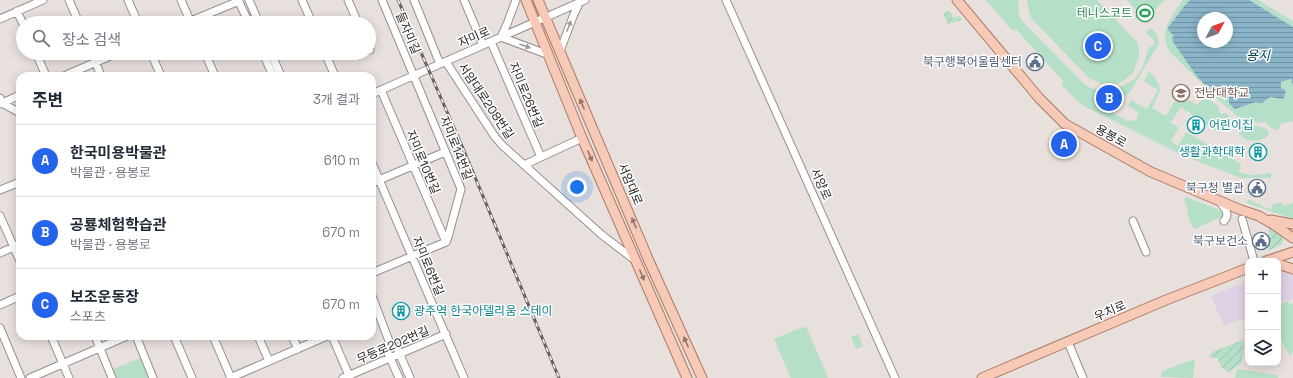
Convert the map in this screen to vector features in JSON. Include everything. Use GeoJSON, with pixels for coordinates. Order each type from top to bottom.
{"type":"FeatureCollection","features":[{"type":"Feature","properties":{"kind":"main road"},"geometry":{"type":"LineString","coordinates":[[526,0],[582,138],[687,378]]}},
{"type":"Feature","properties":{"kind":"main road","name":"서암대로"},"geometry":{"type":"LineString","coordinates":[[538,0],[702,378]]}},
{"type":"Feature","properties":{"kind":"main road","name":"용봉로"},"geometry":{"type":"LineString","coordinates":[[958,0],[1036,94],[1065,124],[1151,172],[1218,201],[1260,216],[1293,238]]}},
{"type":"Feature","properties":{"kind":"main road"},"geometry":{"type":"LineString","coordinates":[[1260,216],[1277,222],[1293,224]]}},
{"type":"Feature","properties":{"kind":"main road"},"geometry":{"type":"LineString","coordinates":[[1276,258],[1293,252]]}},
{"type":"Feature","properties":{"kind":"main road"},"geometry":{"type":"LineString","coordinates":[[1281,265],[1293,269]]}},
{"type":"Feature","properties":{"kind":"main road","name":"우치로"},"geometry":{"type":"LineString","coordinates":[[982,378],[1160,303],[1245,269]]}},
{"type":"Feature","properties":{"kind":"street"},"geometry":{"type":"LineString","coordinates":[[0,19],[43,0]]}},
{"type":"Feature","properties":{"kind":"street"},"geometry":{"type":"LineString","coordinates":[[69,0],[76,16]]}},
{"type":"Feature","properties":{"kind":"street"},"geometry":{"type":"LineString","coordinates":[[128,0],[135,16]]}},
{"type":"Feature","properties":{"kind":"street"},"geometry":{"type":"LineString","coordinates":[[181,0],[188,16]]}},
{"type":"Feature","properties":{"kind":"street"},"geometry":{"type":"LineString","coordinates":[[203,16],[239,0],[246,16]]}},
{"type":"Feature","properties":{"kind":"street"},"geometry":{"type":"LineString","coordinates":[[249,0],[256,16]]}},
{"type":"Feature","properties":{"kind":"street"},"geometry":{"type":"LineString","coordinates":[[302,0],[309,16]]}},
{"type":"Feature","properties":{"kind":"street"},"geometry":{"type":"LineString","coordinates":[[348,0],[355,16]]}},
{"type":"Feature","properties":{"kind":"street","name":"들자미길"},"geometry":{"type":"LineString","coordinates":[[382,0],[414,75]]}},
{"type":"Feature","properties":{"kind":"street","name":"서암대로208번길"},"geometry":{"type":"LineString","coordinates":[[414,0],[443,63],[495,137],[503,146],[602,235],[636,261]]}},
{"type":"Feature","properties":{"kind":"street"},"geometry":{"type":"LineString","coordinates":[[464,0],[483,45]]}},
{"type":"Feature","properties":{"kind":"street"},"geometry":{"type":"LineString","coordinates":[[516,0],[501,37],[548,55]]}},
{"type":"Feature","properties":{"kind":"street"},"geometry":{"type":"LineString","coordinates":[[567,0],[570,2],[583,1]]}},
{"type":"Feature","properties":{"kind":"street","name":"서양로"},"geometry":{"type":"LineString","coordinates":[[726,0],[896,378]]}},
{"type":"Feature","properties":{"kind":"street"},"geometry":{"type":"LineString","coordinates":[[560,51],[574,14],[583,1]]}},
{"type":"Feature","properties":{"kind":"street","name":"자미로"},"geometry":{"type":"LineString","coordinates":[[376,92],[583,1]]}},
{"type":"Feature","properties":{"kind":"street"},"geometry":{"type":"LineString","coordinates":[[17,11],[19,16]]}},
{"type":"Feature","properties":{"kind":"street","name":"자미로26번길"},"geometry":{"type":"LineString","coordinates":[[491,42],[541,157]]}},
{"type":"Feature","properties":{"kind":"street"},"geometry":{"type":"LineString","coordinates":[[39,60],[44,72]]}},
{"type":"Feature","properties":{"kind":"street"},"geometry":{"type":"LineString","coordinates":[[73,72],[101,60]]}},
{"type":"Feature","properties":{"kind":"street"},"geometry":{"type":"LineString","coordinates":[[154,60],[159,72]]}},
{"type":"Feature","properties":{"kind":"street"},"geometry":{"type":"LineString","coordinates":[[208,60],[213,72]]}},
{"type":"Feature","properties":{"kind":"street"},"geometry":{"type":"LineString","coordinates":[[266,60],[270,72]]}},
{"type":"Feature","properties":{"kind":"street"},"geometry":{"type":"LineString","coordinates":[[274,60],[279,72]]}},
{"type":"Feature","properties":{"kind":"street"},"geometry":{"type":"LineString","coordinates":[[328,60],[333,72]]}},
{"type":"Feature","properties":{"kind":"street"},"geometry":{"type":"LineString","coordinates":[[96,62],[100,72]]}},
{"type":"Feature","properties":{"kind":"street","name":"자미로14번길"},"geometry":{"type":"LineString","coordinates":[[414,75],[461,189],[446,242]]}},
{"type":"Feature","properties":{"kind":"street","name":"자미로10번길"},"geometry":{"type":"LineString","coordinates":[[381,90],[446,242]]}},
{"type":"Feature","properties":{"kind":"street"},"geometry":{"type":"LineString","coordinates":[[1,102],[16,96]]}},
{"type":"Feature","properties":{"kind":"street"},"geometry":{"type":"LineString","coordinates":[[1,102],[16,111]]}},
{"type":"Feature","properties":{"kind":"street"},"geometry":{"type":"LineString","coordinates":[[524,165],[582,138]]}},
{"type":"Feature","properties":{"kind":"street"},"geometry":{"type":"LineString","coordinates":[[376,182],[445,152]]}},
{"type":"Feature","properties":{"kind":"street","name":"자미로6번길"},"geometry":{"type":"LineString","coordinates":[[376,171],[464,378]]}},
{"type":"Feature","properties":{"kind":"street"},"geometry":{"type":"LineString","coordinates":[[0,190],[16,184]]}},
{"type":"Feature","properties":{"kind":"street"},"geometry":{"type":"LineString","coordinates":[[1218,201],[1228,215],[1224,221]]}},
{"type":"Feature","properties":{"kind":"street"},"geometry":{"type":"LineString","coordinates":[[0,216],[16,243]]}},
{"type":"Feature","properties":{"kind":"street"},"geometry":{"type":"LineString","coordinates":[[1242,219],[1253,258]]}},
{"type":"Feature","properties":{"kind":"street"},"geometry":{"type":"LineString","coordinates":[[1133,221],[1146,252]]}},
{"type":"Feature","properties":{"kind":"street"},"geometry":{"type":"LineString","coordinates":[[376,271],[446,242]]}},
{"type":"Feature","properties":{"kind":"street"},"geometry":{"type":"LineString","coordinates":[[0,250],[16,245]]}},
{"type":"Feature","properties":{"kind":"street"},"geometry":{"type":"LineString","coordinates":[[0,253],[16,245]]}},
{"type":"Feature","properties":{"kind":"street"},"geometry":{"type":"LineString","coordinates":[[0,305],[16,298]]}},
{"type":"Feature","properties":{"kind":"street"},"geometry":{"type":"LineString","coordinates":[[376,307],[389,341],[400,353],[410,378]]}},
{"type":"Feature","properties":{"kind":"street"},"geometry":{"type":"LineString","coordinates":[[0,328],[3,341],[21,378]]}},
{"type":"Feature","properties":{"kind":"street","name":"무등로202번길"},"geometry":{"type":"LineString","coordinates":[[333,340],[347,377],[446,334]]}},
{"type":"Feature","properties":{"kind":"street"},"geometry":{"type":"LineString","coordinates":[[53,340],[69,378]]}},
{"type":"Feature","properties":{"kind":"street"},"geometry":{"type":"LineString","coordinates":[[97,340],[112,378]]}},
{"type":"Feature","properties":{"kind":"street"},"geometry":{"type":"LineString","coordinates":[[30,378],[43,375],[63,364],[118,340]]}},
{"type":"Feature","properties":{"kind":"street"},"geometry":{"type":"LineString","coordinates":[[138,340],[153,378]]}},
{"type":"Feature","properties":{"kind":"street"},"geometry":{"type":"LineString","coordinates":[[176,340],[192,378]]}},
{"type":"Feature","properties":{"kind":"street"},"geometry":{"type":"LineString","coordinates":[[215,340],[230,378],[319,340]]}},
{"type":"Feature","properties":{"kind":"street"},"geometry":{"type":"LineString","coordinates":[[260,340],[269,361]]}},
{"type":"Feature","properties":{"kind":"street"},"geometry":{"type":"LineString","coordinates":[[294,340],[298,349]]}},
{"type":"Feature","properties":{"kind":"street"},"geometry":{"type":"LineString","coordinates":[[389,341],[387,351],[399,378]]}},
{"type":"Feature","properties":{"kind":"street"},"geometry":{"type":"LineString","coordinates":[[1068,342],[1083,378]]}},
{"type":"Feature","properties":{"kind":"shaded area"},"geometry":{"type":"Polygon","coordinates":[[[1281,270],[1293,276],[1293,299],[1281,301],[1281,270]]]}},
{"type":"Feature","properties":{"kind":"shaded area"},"geometry":{"type":"Polygon","coordinates":[[[1245,281],[1245,318],[1224,326],[1211,296],[1245,281]]]}},
{"type":"Feature","properties":{"kind":"green space"},"geometry":{"type":"Polygon","coordinates":[[[986,0],[1018,0],[1019,14],[1022,21],[1085,85],[1090,88],[1107,91],[1103,95],[1098,94],[1095,100],[1101,107],[1128,121],[1136,120],[1139,113],[1128,106],[1131,100],[1147,109],[1158,90],[1144,81],[1149,71],[1159,85],[1160,89],[1152,108],[1166,116],[1178,95],[1197,105],[1205,96],[1218,106],[1221,114],[1226,113],[1234,124],[1232,124],[1226,131],[1221,128],[1219,133],[1181,107],[1171,122],[1168,121],[1179,128],[1171,141],[1178,146],[1186,133],[1188,133],[1241,164],[1239,172],[1250,175],[1271,173],[1271,178],[1241,178],[1184,156],[1084,106],[1077,101],[1062,85],[1063,81],[1016,29],[1013,31],[986,0]]]}},
{"type":"Feature","properties":{"kind":"green space"},"geometry":{"type":"Polygon","coordinates":[[[1027,0],[1097,0],[1137,42],[1139,57],[1133,73],[1117,84],[1102,84],[1089,78],[1031,18],[1027,0]]]}},
{"type":"Feature","properties":{"kind":"green space","name":"테니스코트"},"geometry":{"type":"Polygon","coordinates":[[[1127,0],[1165,0],[1145,19],[1127,0]]]}},
{"type":"Feature","properties":{"kind":"green space"},"geometry":{"type":"Polygon","coordinates":[[[1183,0],[1190,0],[1167,29],[1174,36],[1173,42],[1204,84],[1213,88],[1219,93],[1229,96],[1235,109],[1270,97],[1275,99],[1281,88],[1281,82],[1292,79],[1293,121],[1280,124],[1280,128],[1276,130],[1272,129],[1266,123],[1245,122],[1224,105],[1170,52],[1165,38],[1166,31],[1170,19],[1183,0]]]}},
{"type":"Feature","properties":{"kind":"green space"},"geometry":{"type":"Polygon","coordinates":[[[1249,0],[1258,0],[1293,21],[1293,27],[1249,0]]]}},
{"type":"Feature","properties":{"kind":"green space"},"geometry":{"type":"Polygon","coordinates":[[[950,11],[953,18],[959,16],[962,20],[948,24],[943,13],[950,11]]]}},
{"type":"Feature","properties":{"kind":"green space"},"geometry":{"type":"Polygon","coordinates":[[[1151,28],[1157,34],[1159,43],[1129,94],[1125,96],[1120,95],[1114,91],[1135,79],[1143,67],[1149,48],[1156,43],[1146,32],[1151,28]]]}},
{"type":"Feature","properties":{"kind":"green space"},"geometry":{"type":"Polygon","coordinates":[[[1243,126],[1262,127],[1268,131],[1269,134],[1266,138],[1254,141],[1246,140],[1238,131],[1239,128],[1243,126]]]}},
{"type":"Feature","properties":{"kind":"green space"},"geometry":{"type":"Polygon","coordinates":[[[1186,197],[1222,211],[1224,216],[1194,229],[1187,214],[1188,209],[1184,200],[1186,197]]]}},
{"type":"Feature","properties":{"kind":"green space"},"geometry":{"type":"Polygon","coordinates":[[[1248,199],[1271,210],[1273,204],[1282,202],[1283,206],[1293,203],[1293,219],[1247,203],[1248,199]]]}},
{"type":"Feature","properties":{"kind":"green space"},"geometry":{"type":"Polygon","coordinates":[[[1269,228],[1282,236],[1283,240],[1282,244],[1268,251],[1269,228]]]}},
{"type":"Feature","properties":{"kind":"green space"},"geometry":{"type":"Polygon","coordinates":[[[1288,301],[1290,305],[1293,303],[1293,352],[1290,356],[1281,340],[1281,304],[1288,301]]]}},
{"type":"Feature","properties":{"kind":"green space"},"geometry":{"type":"Polygon","coordinates":[[[803,327],[807,328],[828,378],[791,378],[774,339],[803,327]]]}},
{"type":"Feature","properties":{"kind":"green space"},"geometry":{"type":"Polygon","coordinates":[[[858,334],[863,346],[856,349],[851,337],[858,334]]]}},
{"type":"Feature","properties":{"kind":"green space"},"geometry":{"type":"Polygon","coordinates":[[[1243,340],[1244,348],[1241,364],[1229,372],[1222,368],[1217,358],[1209,357],[1212,352],[1243,340]]]}},
{"type":"Feature","properties":{"kind":"green space"},"geometry":{"type":"Polygon","coordinates":[[[143,357],[152,378],[114,378],[111,370],[143,357]]]}},
{"type":"Feature","properties":{"kind":"green space"},"geometry":{"type":"Polygon","coordinates":[[[1195,359],[1193,378],[1161,377],[1162,371],[1195,359]]]}},
{"type":"Feature","properties":{"kind":"green space"},"geometry":{"type":"Polygon","coordinates":[[[1237,369],[1278,375],[1278,378],[1235,378],[1237,369]]]}},
{"type":"Feature","properties":{"kind":"water","name":"용지"},"geometry":{"type":"Polygon","coordinates":[[[1190,0],[1249,0],[1293,27],[1293,86],[1291,79],[1281,82],[1281,88],[1286,91],[1283,99],[1270,97],[1262,103],[1256,102],[1235,109],[1229,103],[1229,96],[1219,93],[1213,88],[1204,84],[1196,75],[1173,42],[1172,38],[1174,36],[1167,29],[1190,0]]]}},
{"type":"Feature","properties":{"kind":"railway"},"geometry":{"type":"LineString","coordinates":[[398,0],[462,146],[559,378]]}},
{"type":"Feature","properties":{"kind":"place","name":"테니스코트"},"geometry":{"type":"Point","coordinates":[1145,13]}},
{"type":"Feature","properties":{"kind":"place","name":"보조운동장"},"geometry":{"type":"Point","coordinates":[1098,46]}},
{"type":"Feature","properties":{"kind":"place","name":"북구행복어울림센터"},"geometry":{"type":"Point","coordinates":[1035,62]}},
{"type":"Feature","properties":{"kind":"place","name":"전남대학교"},"geometry":{"type":"Point","coordinates":[1181,93]}},
{"type":"Feature","properties":{"kind":"place","name":"공룡체험학습관"},"geometry":{"type":"Point","coordinates":[1109,98]}},
{"type":"Feature","properties":{"kind":"place","name":"어린이집"},"geometry":{"type":"Point","coordinates":[1196,125]}},
{"type":"Feature","properties":{"kind":"place","name":"한국미용박물관"},"geometry":{"type":"Point","coordinates":[1064,144]}},
{"type":"Feature","properties":{"kind":"place","name":"생활과학대학"},"geometry":{"type":"Point","coordinates":[1258,152]}},
{"type":"Feature","properties":{"kind":"place","name":"북구청 별관"},"geometry":{"type":"Point","coordinates":[1257,188]}},
{"type":"Feature","properties":{"kind":"place","name":"북구보건소"},"geometry":{"type":"Point","coordinates":[1261,241]}},
{"type":"Feature","properties":{"kind":"place","name":"광주역 한국아델리움 스테이"},"geometry":{"type":"Point","coordinates":[401,311]}}]}
